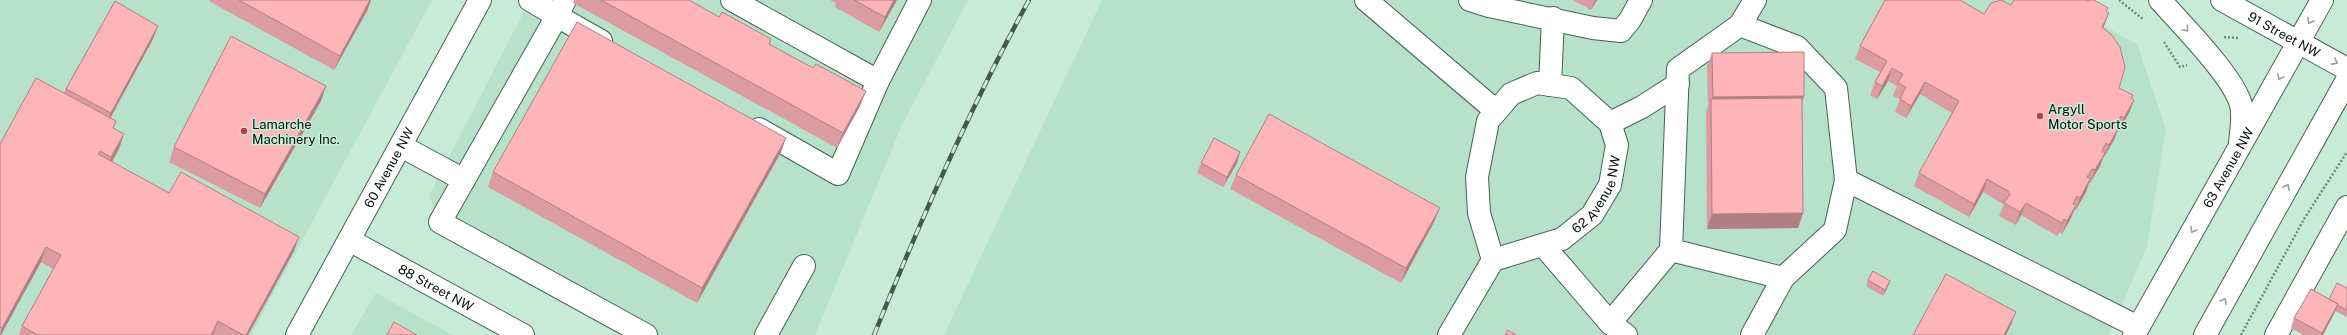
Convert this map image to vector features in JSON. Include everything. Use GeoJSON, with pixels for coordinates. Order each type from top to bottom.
{"type":"FeatureCollection","features":[{"type":"Feature","properties":{"kind":"street","name":"60 Avenue NW"},"geometry":{"type":"LineString","coordinates":[[296,335],[480,0]]}},
{"type":"Feature","properties":{"kind":"street"},"geometry":{"type":"LineString","coordinates":[[530,0],[561,8],[618,50]]}},
{"type":"Feature","properties":{"kind":"street"},"geometry":{"type":"LineString","coordinates":[[732,0],[878,81]]}},
{"type":"Feature","properties":{"kind":"street"},"geometry":{"type":"LineString","coordinates":[[742,120],[838,174],[878,81],[920,0]]}},
{"type":"Feature","properties":{"kind":"street"},"geometry":{"type":"LineString","coordinates":[[1366,0],[1496,111]]}},
{"type":"Feature","properties":{"kind":"street"},"geometry":{"type":"LineString","coordinates":[[1470,0],[1489,6],[1553,18],[1592,28],[1621,31],[1630,20],[1641,0]]}},
{"type":"Feature","properties":{"kind":"street"},"geometry":{"type":"LineString","coordinates":[[1543,245],[1618,329],[1671,250],[1678,69],[1740,25],[1755,0]]}},
{"type":"Feature","properties":{"kind":"street"},"geometry":{"type":"LineString","coordinates":[[2160,0],[2205,51],[2236,92],[2242,107],[2240,147]]}},
{"type":"Feature","properties":{"kind":"street","name":"91 Street NW"},"geometry":{"type":"LineString","coordinates":[[2222,0],[2298,43],[2347,68]]}},
{"type":"Feature","properties":{"kind":"street","name":"63 Avenue NW"},"geometry":{"type":"LineString","coordinates":[[2136,331],[2322,0]]}},
{"type":"Feature","properties":{"kind":"street"},"geometry":{"type":"LineString","coordinates":[[561,8],[440,222],[646,335]]}},
{"type":"Feature","properties":{"kind":"street"},"geometry":{"type":"LineString","coordinates":[[1550,85],[1553,18]]}},
{"type":"Feature","properties":{"kind":"street"},"geometry":{"type":"LineString","coordinates":[[1740,25],[1797,47],[1836,88],[1846,180],[1835,230],[1783,278],[1752,335]]}},
{"type":"Feature","properties":{"kind":"street"},"geometry":{"type":"LineString","coordinates":[[2205,335],[2347,80]]}},
{"type":"Feature","properties":{"kind":"street","name":"62 Avenue NW"},"geometry":{"type":"LineString","coordinates":[[1537,83],[1572,88],[1610,123],[1618,145],[1610,185],[1592,215],[1562,239],[1493,260],[1479,213],[1478,177],[1488,121],[1496,111],[1511,94],[1537,83]]}},
{"type":"Feature","properties":{"kind":"street"},"geometry":{"type":"LineString","coordinates":[[1610,123],[1642,107],[1678,84]]}},
{"type":"Feature","properties":{"kind":"street"},"geometry":{"type":"LineString","coordinates":[[401,146],[464,180]]}},
{"type":"Feature","properties":{"kind":"street"},"geometry":{"type":"LineString","coordinates":[[1846,180],[2136,331]]}},
{"type":"Feature","properties":{"kind":"street"},"geometry":{"type":"LineString","coordinates":[[2276,335],[2347,207]]}},
{"type":"Feature","properties":{"kind":"street","name":"88 Street NW"},"geometry":{"type":"LineString","coordinates":[[349,240],[523,335]]}},
{"type":"Feature","properties":{"kind":"street"},"geometry":{"type":"LineString","coordinates":[[1671,250],[1783,278]]}},
{"type":"Feature","properties":{"kind":"street"},"geometry":{"type":"LineString","coordinates":[[1449,335],[1493,260]]}},
{"type":"Feature","properties":{"kind":"street"},"geometry":{"type":"LineString","coordinates":[[766,335],[804,266]]}},
{"type":"Feature","properties":{"kind":"path"},"geometry":{"type":"LineString","coordinates":[[2119,0],[2147,24]]}},
{"type":"Feature","properties":{"kind":"path"},"geometry":{"type":"LineString","coordinates":[[2220,40],[2225,36],[2241,39]]}},
{"type":"Feature","properties":{"kind":"path"},"geometry":{"type":"LineString","coordinates":[[2160,38],[2180,67],[2191,62]]}},
{"type":"Feature","properties":{"kind":"path"},"geometry":{"type":"LineString","coordinates":[[2241,335],[2304,219],[2347,152]]}},
{"type":"Feature","properties":{"kind":"shaded area"},"geometry":{"type":"Polygon","coordinates":[[[0,0],[432,0],[251,335],[0,335],[0,0]]]}},
{"type":"Feature","properties":{"kind":"shaded area"},"geometry":{"type":"Polygon","coordinates":[[[530,0],[968,0],[902,125],[815,335],[619,335],[444,233],[429,196],[530,0]]]}},
{"type":"Feature","properties":{"kind":"shaded area"},"geometry":{"type":"Polygon","coordinates":[[[1102,0],[2057,0],[2137,44],[2166,129],[2147,246],[2109,335],[944,335],[1102,0]]]}},
{"type":"Feature","properties":{"kind":"shaded area"},"geometry":{"type":"Polygon","coordinates":[[[376,293],[453,335],[351,335],[376,293]]]}},
{"type":"Feature","properties":{"kind":"building"},"geometry":{"type":"Polygon","coordinates":[[[239,0],[370,0],[340,56],[239,0]]]}},
{"type":"Feature","properties":{"kind":"building"},"geometry":{"type":"Polygon","coordinates":[[[601,0],[689,0],[719,17],[722,12],[771,39],[769,44],[813,68],[816,64],[866,91],[843,133],[601,0]]]}},
{"type":"Feature","properties":{"kind":"building"},"geometry":{"type":"Polygon","coordinates":[[[854,0],[894,0],[885,17],[854,0]]]}},
{"type":"Feature","properties":{"kind":"building","name":"Argyll Motor Sports"},"geometry":{"type":"Polygon","coordinates":[[[1885,0],[1960,0],[1984,14],[1991,3],[2001,0],[2011,5],[2014,0],[2094,0],[2108,8],[2106,11],[2109,13],[2102,27],[2112,35],[2120,47],[2125,67],[2119,88],[2133,95],[2131,98],[2134,100],[2124,118],[2121,116],[2116,125],[2119,127],[2109,145],[2106,143],[2102,151],[2105,153],[2095,170],[2092,169],[2087,177],[2090,179],[2080,198],[2077,196],[2073,204],[2076,205],[2067,221],[2064,219],[2062,223],[2026,203],[2020,212],[2004,203],[2010,194],[2008,191],[1987,179],[1974,204],[1919,173],[1959,101],[1925,82],[1911,106],[1900,99],[1906,87],[1898,83],[1903,74],[1892,68],[1882,86],[1875,82],[1887,61],[1860,46],[1885,0]]]}},
{"type":"Feature","properties":{"kind":"building"},"geometry":{"type":"Polygon","coordinates":[[[115,1],[158,26],[111,113],[66,89],[115,1]]]}},
{"type":"Feature","properties":{"kind":"building"},"geometry":{"type":"Polygon","coordinates":[[[577,22],[786,138],[702,288],[493,172],[577,22]]]}},
{"type":"Feature","properties":{"kind":"building","name":"Lamarche Machinery Inc."},"geometry":{"type":"Polygon","coordinates":[[[231,36],[326,86],[265,194],[174,147],[231,36]]]}},
{"type":"Feature","properties":{"kind":"building"},"geometry":{"type":"Polygon","coordinates":[[[1804,52],[1804,96],[1713,97],[1712,53],[1804,52]]]}},
{"type":"Feature","properties":{"kind":"building"},"geometry":{"type":"Polygon","coordinates":[[[36,78],[116,121],[113,128],[124,134],[111,157],[100,151],[98,154],[169,193],[181,172],[299,237],[246,335],[243,335],[218,321],[211,335],[38,335],[22,326],[61,255],[46,247],[2,328],[0,327],[0,144],[36,78]]]}},
{"type":"Feature","properties":{"kind":"building"},"geometry":{"type":"Polygon","coordinates":[[[1802,98],[1803,213],[1712,214],[1711,99],[1802,98]]]}},
{"type":"Feature","properties":{"kind":"building"},"geometry":{"type":"Polygon","coordinates":[[[1269,114],[1440,208],[1406,268],[1236,175],[1269,114]]]}},
{"type":"Feature","properties":{"kind":"building"},"geometry":{"type":"Polygon","coordinates":[[[1214,138],[1240,152],[1227,177],[1201,163],[1214,138]]]}},
{"type":"Feature","properties":{"kind":"building"},"geometry":{"type":"Polygon","coordinates":[[[1873,271],[1890,281],[1885,290],[1868,280],[1873,271]]]}},
{"type":"Feature","properties":{"kind":"building"},"geometry":{"type":"Polygon","coordinates":[[[1946,274],[2016,312],[2004,335],[1913,335],[1946,274]]]}},
{"type":"Feature","properties":{"kind":"building"},"geometry":{"type":"Polygon","coordinates":[[[2337,283],[2347,288],[2347,310],[2329,299],[2337,283]]]}},
{"type":"Feature","properties":{"kind":"building"},"geometry":{"type":"Polygon","coordinates":[[[2311,289],[2338,304],[2322,333],[2294,318],[2311,289]]]}},
{"type":"Feature","properties":{"kind":"building"},"geometry":{"type":"Polygon","coordinates":[[[394,322],[417,335],[387,335],[394,322]]]}},
{"type":"Feature","properties":{"kind":"building"},"geometry":{"type":"Polygon","coordinates":[[[1508,330],[1516,335],[1505,335],[1508,330]]]}},
{"type":"Feature","properties":{"kind":"railway"},"geometry":{"type":"LineString","coordinates":[[874,335],[909,250],[966,123],[1029,0]]}},
{"type":"Feature","properties":{"kind":"place","name":"Argyll Motor Sports"},"geometry":{"type":"Point","coordinates":[2040,116]}},
{"type":"Feature","properties":{"kind":"place","name":"Lamarche Machinery Inc."},"geometry":{"type":"Point","coordinates":[244,131]}}]}
